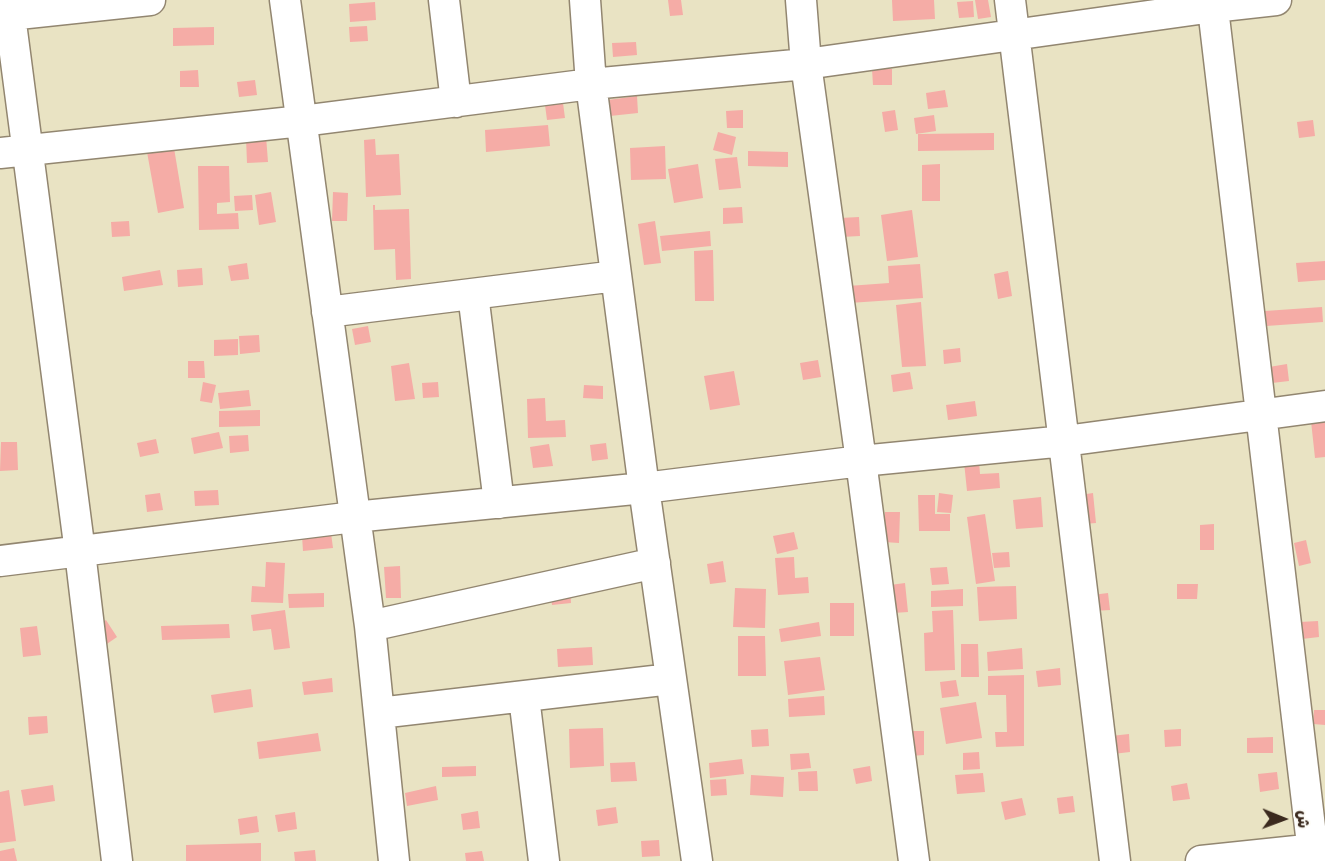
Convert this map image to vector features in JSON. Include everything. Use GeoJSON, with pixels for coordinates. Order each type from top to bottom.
{"type":"FeatureCollection","features":[{"type":"Feature","properties":{"kind":"street"},"geometry":{"type":"LineString","coordinates":[[117,861],[80,552],[13,151],[8,7],[150,0]]}},
{"type":"Feature","properties":{"kind":"street"},"geometry":{"type":"LineString","coordinates":[[285,0],[370,626],[394,861]]}},
{"type":"Feature","properties":{"kind":"street"},"geometry":{"type":"LineString","coordinates":[[444,0],[456,102]]}},
{"type":"Feature","properties":{"kind":"street"},"geometry":{"type":"LineString","coordinates":[[585,0],[591,84],[644,488],[697,861]]}},
{"type":"Feature","properties":{"kind":"street"},"geometry":{"type":"LineString","coordinates":[[801,0],[806,64],[914,861]]}},
{"type":"Feature","properties":{"kind":"street"},"geometry":{"type":"LineString","coordinates":[[1010,0],[1115,861]]}},
{"type":"Feature","properties":{"kind":"street"},"geometry":{"type":"LineString","coordinates":[[13,151],[302,121],[591,84],[806,64],[1013,35],[1213,3],[1276,0]]}},
{"type":"Feature","properties":{"kind":"street"},"geometry":{"type":"LineString","coordinates":[[1201,861],[1317,853],[1213,3]]}},
{"type":"Feature","properties":{"kind":"street"},"geometry":{"type":"LineString","coordinates":[[327,312],[616,276]]}},
{"type":"Feature","properties":{"kind":"street"},"geometry":{"type":"LineString","coordinates":[[473,294],[499,503]]}},
{"type":"Feature","properties":{"kind":"street"},"geometry":{"type":"LineString","coordinates":[[0,561],[354,517],[644,488],[861,461],[1065,441],[1325,406]]}},
{"type":"Feature","properties":{"kind":"street"},"geometry":{"type":"LineString","coordinates":[[370,626],[655,563]]}},
{"type":"Feature","properties":{"kind":"street"},"geometry":{"type":"LineString","coordinates":[[379,713],[671,680]]}},
{"type":"Feature","properties":{"kind":"street"},"geometry":{"type":"LineString","coordinates":[[524,697],[544,861]]}},
{"type":"Feature","properties":{"kind":"building"},"geometry":{"type":"Polygon","coordinates":[[[668,0],[681,0],[683,15],[670,16],[668,0]]]}},
{"type":"Feature","properties":{"kind":"building"},"geometry":{"type":"Polygon","coordinates":[[[892,0],[934,0],[935,19],[893,21],[892,0]]]}},
{"type":"Feature","properties":{"kind":"building"},"geometry":{"type":"Polygon","coordinates":[[[975,0],[988,0],[991,17],[978,19],[975,0]]]}},
{"type":"Feature","properties":{"kind":"building"},"geometry":{"type":"Polygon","coordinates":[[[973,1],[974,17],[959,18],[957,2],[973,1]]]}},
{"type":"Feature","properties":{"kind":"building"},"geometry":{"type":"Polygon","coordinates":[[[375,2],[376,20],[350,22],[349,4],[375,2]]]}},
{"type":"Feature","properties":{"kind":"building"},"geometry":{"type":"Polygon","coordinates":[[[367,26],[368,41],[350,42],[349,27],[367,26]]]}},
{"type":"Feature","properties":{"kind":"building"},"geometry":{"type":"Polygon","coordinates":[[[214,27],[214,45],[173,46],[173,28],[214,27]]]}},
{"type":"Feature","properties":{"kind":"building"},"geometry":{"type":"Polygon","coordinates":[[[636,42],[637,55],[613,57],[612,43],[636,42]]]}},
{"type":"Feature","properties":{"kind":"building"},"geometry":{"type":"Polygon","coordinates":[[[872,69],[892,69],[892,85],[873,85],[872,69]]]}},
{"type":"Feature","properties":{"kind":"building"},"geometry":{"type":"Polygon","coordinates":[[[198,70],[199,87],[180,87],[180,71],[198,70]]]}},
{"type":"Feature","properties":{"kind":"building"},"geometry":{"type":"Polygon","coordinates":[[[255,80],[257,95],[239,97],[237,82],[255,80]]]}},
{"type":"Feature","properties":{"kind":"building"},"geometry":{"type":"Polygon","coordinates":[[[945,90],[948,107],[928,109],[926,93],[945,90]]]}},
{"type":"Feature","properties":{"kind":"building"},"geometry":{"type":"Polygon","coordinates":[[[637,96],[638,113],[610,116],[608,100],[637,96]]]}},
{"type":"Feature","properties":{"kind":"building"},"geometry":{"type":"Polygon","coordinates":[[[563,103],[565,118],[547,120],[545,105],[563,103]]]}},
{"type":"Feature","properties":{"kind":"building"},"geometry":{"type":"Polygon","coordinates":[[[743,110],[743,128],[727,128],[726,111],[743,110]]]}},
{"type":"Feature","properties":{"kind":"building"},"geometry":{"type":"Polygon","coordinates":[[[895,110],[898,130],[885,132],[882,112],[895,110]]]}},
{"type":"Feature","properties":{"kind":"building"},"geometry":{"type":"Polygon","coordinates":[[[934,115],[936,131],[916,134],[914,118],[934,115]]]}},
{"type":"Feature","properties":{"kind":"building"},"geometry":{"type":"Polygon","coordinates":[[[1313,120],[1315,136],[1299,138],[1297,122],[1313,120]]]}},
{"type":"Feature","properties":{"kind":"building"},"geometry":{"type":"Polygon","coordinates":[[[548,125],[550,146],[486,152],[485,130],[548,125]]]}},
{"type":"Feature","properties":{"kind":"building"},"geometry":{"type":"Polygon","coordinates":[[[718,132],[736,137],[732,155],[713,150],[718,132]]]}},
{"type":"Feature","properties":{"kind":"building"},"geometry":{"type":"Polygon","coordinates":[[[994,133],[994,150],[918,151],[918,134],[994,133]]]}},
{"type":"Feature","properties":{"kind":"building"},"geometry":{"type":"Polygon","coordinates":[[[266,136],[268,162],[247,163],[246,138],[266,136]]]}},
{"type":"Feature","properties":{"kind":"building"},"geometry":{"type":"Polygon","coordinates":[[[375,139],[376,155],[399,154],[401,195],[366,197],[364,140],[375,139]]]}},
{"type":"Feature","properties":{"kind":"building"},"geometry":{"type":"Polygon","coordinates":[[[665,146],[666,179],[631,180],[630,148],[665,146]]]}},
{"type":"Feature","properties":{"kind":"building"},"geometry":{"type":"Polygon","coordinates":[[[174,148],[184,208],[158,213],[147,152],[174,148]]]}},
{"type":"Feature","properties":{"kind":"building"},"geometry":{"type":"Polygon","coordinates":[[[748,151],[788,152],[788,167],[748,166],[748,151]]]}},
{"type":"Feature","properties":{"kind":"building"},"geometry":{"type":"Polygon","coordinates":[[[737,157],[741,188],[719,190],[715,159],[737,157]]]}},
{"type":"Feature","properties":{"kind":"building"},"geometry":{"type":"Polygon","coordinates":[[[698,164],[703,198],[674,203],[668,169],[698,164]]]}},
{"type":"Feature","properties":{"kind":"building"},"geometry":{"type":"Polygon","coordinates":[[[940,164],[940,201],[922,201],[922,165],[940,164]]]}},
{"type":"Feature","properties":{"kind":"building"},"geometry":{"type":"Polygon","coordinates":[[[198,166],[229,166],[230,202],[217,203],[217,214],[238,213],[239,229],[199,230],[198,166]]]}},
{"type":"Feature","properties":{"kind":"building"},"geometry":{"type":"Polygon","coordinates":[[[271,192],[276,222],[259,225],[255,195],[271,192]]]}},
{"type":"Feature","properties":{"kind":"building"},"geometry":{"type":"Polygon","coordinates":[[[333,192],[348,193],[347,221],[332,221],[333,192]]]}},
{"type":"Feature","properties":{"kind":"building"},"geometry":{"type":"Polygon","coordinates":[[[252,195],[253,210],[235,211],[234,196],[252,195]]]}},
{"type":"Feature","properties":{"kind":"building"},"geometry":{"type":"Polygon","coordinates":[[[373,205],[375,205],[375,210],[409,209],[411,279],[396,280],[395,249],[374,250],[373,205]]]}},
{"type":"Feature","properties":{"kind":"building"},"geometry":{"type":"Polygon","coordinates":[[[742,207],[743,223],[723,224],[723,208],[742,207]]]}},
{"type":"Feature","properties":{"kind":"building"},"geometry":{"type":"Polygon","coordinates":[[[912,210],[918,257],[887,261],[881,215],[912,210]]]}},
{"type":"Feature","properties":{"kind":"building"},"geometry":{"type":"Polygon","coordinates":[[[859,217],[860,236],[841,237],[840,218],[859,217]]]}},
{"type":"Feature","properties":{"kind":"building"},"geometry":{"type":"Polygon","coordinates":[[[129,221],[130,236],[112,237],[111,222],[129,221]]]}},
{"type":"Feature","properties":{"kind":"building"},"geometry":{"type":"Polygon","coordinates":[[[655,221],[661,263],[644,265],[638,224],[655,221]]]}},
{"type":"Feature","properties":{"kind":"building"},"geometry":{"type":"Polygon","coordinates":[[[710,231],[711,246],[662,251],[660,236],[710,231]]]}},
{"type":"Feature","properties":{"kind":"building"},"geometry":{"type":"Polygon","coordinates":[[[713,250],[714,301],[695,301],[694,251],[713,250]]]}},
{"type":"Feature","properties":{"kind":"building"},"geometry":{"type":"Polygon","coordinates":[[[1325,261],[1325,280],[1298,282],[1296,263],[1325,261]]]}},
{"type":"Feature","properties":{"kind":"building"},"geometry":{"type":"Polygon","coordinates":[[[247,263],[249,279],[231,281],[228,266],[247,263]]]}},
{"type":"Feature","properties":{"kind":"building"},"geometry":{"type":"Polygon","coordinates":[[[920,264],[923,298],[849,303],[848,286],[889,283],[888,266],[920,264]]]}},
{"type":"Feature","properties":{"kind":"building"},"geometry":{"type":"Polygon","coordinates":[[[202,268],[203,285],[178,287],[177,270],[202,268]]]}},
{"type":"Feature","properties":{"kind":"building"},"geometry":{"type":"Polygon","coordinates":[[[160,270],[163,285],[124,291],[122,277],[160,270]]]}},
{"type":"Feature","properties":{"kind":"building"},"geometry":{"type":"Polygon","coordinates":[[[1008,271],[1012,296],[998,299],[994,274],[1008,271]]]}},
{"type":"Feature","properties":{"kind":"building"},"geometry":{"type":"Polygon","coordinates":[[[921,302],[926,366],[902,367],[896,305],[921,302]]]}},
{"type":"Feature","properties":{"kind":"building"},"geometry":{"type":"Polygon","coordinates":[[[1322,307],[1323,322],[1266,326],[1265,311],[1322,307]]]}},
{"type":"Feature","properties":{"kind":"building"},"geometry":{"type":"Polygon","coordinates":[[[368,326],[371,342],[355,345],[352,329],[368,326]]]}},
{"type":"Feature","properties":{"kind":"building"},"geometry":{"type":"Polygon","coordinates":[[[259,335],[260,352],[240,354],[239,336],[259,335]]]}},
{"type":"Feature","properties":{"kind":"building"},"geometry":{"type":"Polygon","coordinates":[[[238,339],[238,355],[214,356],[214,340],[238,339]]]}},
{"type":"Feature","properties":{"kind":"building"},"geometry":{"type":"Polygon","coordinates":[[[960,348],[961,362],[944,364],[943,350],[960,348]]]}},
{"type":"Feature","properties":{"kind":"building"},"geometry":{"type":"Polygon","coordinates":[[[818,360],[821,377],[803,380],[800,363],[818,360]]]}},
{"type":"Feature","properties":{"kind":"building"},"geometry":{"type":"Polygon","coordinates":[[[188,361],[204,361],[205,378],[188,378],[188,361]]]}},
{"type":"Feature","properties":{"kind":"building"},"geometry":{"type":"Polygon","coordinates":[[[409,363],[415,399],[395,401],[391,366],[409,363]]]}},
{"type":"Feature","properties":{"kind":"building"},"geometry":{"type":"Polygon","coordinates":[[[1287,364],[1289,381],[1272,383],[1269,367],[1287,364]]]}},
{"type":"Feature","properties":{"kind":"building"},"geometry":{"type":"Polygon","coordinates":[[[734,371],[740,405],[710,410],[704,376],[734,371]]]}},
{"type":"Feature","properties":{"kind":"building"},"geometry":{"type":"Polygon","coordinates":[[[910,372],[913,389],[893,392],[891,375],[910,372]]]}},
{"type":"Feature","properties":{"kind":"building"},"geometry":{"type":"Polygon","coordinates":[[[203,382],[216,385],[212,403],[200,401],[203,382]]]}},
{"type":"Feature","properties":{"kind":"building"},"geometry":{"type":"Polygon","coordinates":[[[438,382],[439,397],[423,398],[422,383],[438,382]]]}},
{"type":"Feature","properties":{"kind":"building"},"geometry":{"type":"Polygon","coordinates":[[[584,385],[603,386],[603,399],[583,398],[584,385]]]}},
{"type":"Feature","properties":{"kind":"building"},"geometry":{"type":"Polygon","coordinates":[[[249,390],[251,406],[220,409],[218,393],[249,390]]]}},
{"type":"Feature","properties":{"kind":"building"},"geometry":{"type":"Polygon","coordinates":[[[545,398],[546,421],[565,420],[566,437],[528,438],[527,399],[545,398]]]}},
{"type":"Feature","properties":{"kind":"building"},"geometry":{"type":"Polygon","coordinates":[[[975,401],[977,416],[948,420],[946,405],[975,401]]]}},
{"type":"Feature","properties":{"kind":"building"},"geometry":{"type":"Polygon","coordinates":[[[260,410],[260,426],[219,427],[219,411],[260,410]]]}},
{"type":"Feature","properties":{"kind":"building"},"geometry":{"type":"Polygon","coordinates":[[[1325,420],[1325,457],[1315,458],[1311,421],[1325,420]]]}},
{"type":"Feature","properties":{"kind":"building"},"geometry":{"type":"Polygon","coordinates":[[[219,432],[223,448],[194,454],[191,438],[219,432]]]}},
{"type":"Feature","properties":{"kind":"building"},"geometry":{"type":"Polygon","coordinates":[[[248,435],[249,451],[230,453],[229,436],[248,435]]]}},
{"type":"Feature","properties":{"kind":"building"},"geometry":{"type":"Polygon","coordinates":[[[156,439],[159,453],[140,457],[137,443],[156,439]]]}},
{"type":"Feature","properties":{"kind":"building"},"geometry":{"type":"Polygon","coordinates":[[[1,442],[17,442],[18,470],[0,471],[1,442]]]}},
{"type":"Feature","properties":{"kind":"building"},"geometry":{"type":"Polygon","coordinates":[[[606,443],[608,459],[592,461],[590,445],[606,443]]]}},
{"type":"Feature","properties":{"kind":"building"},"geometry":{"type":"Polygon","coordinates":[[[549,444],[553,466],[533,468],[530,447],[549,444]]]}},
{"type":"Feature","properties":{"kind":"building"},"geometry":{"type":"Polygon","coordinates":[[[979,461],[980,474],[999,473],[1000,488],[967,491],[964,462],[979,461]]]}},
{"type":"Feature","properties":{"kind":"building"},"geometry":{"type":"Polygon","coordinates":[[[218,490],[219,505],[195,506],[194,491],[218,490]]]}},
{"type":"Feature","properties":{"kind":"building"},"geometry":{"type":"Polygon","coordinates":[[[160,493],[163,510],[147,512],[145,495],[160,493]]]}},
{"type":"Feature","properties":{"kind":"building"},"geometry":{"type":"Polygon","coordinates":[[[939,493],[953,495],[951,513],[937,512],[939,493]]]}},
{"type":"Feature","properties":{"kind":"building"},"geometry":{"type":"Polygon","coordinates":[[[1093,493],[1096,523],[1083,524],[1080,495],[1093,493]]]}},
{"type":"Feature","properties":{"kind":"building"},"geometry":{"type":"Polygon","coordinates":[[[918,495],[935,495],[935,514],[950,514],[950,531],[919,531],[918,495]]]}},
{"type":"Feature","properties":{"kind":"building"},"geometry":{"type":"Polygon","coordinates":[[[1041,497],[1043,527],[1016,529],[1013,500],[1041,497]]]}},
{"type":"Feature","properties":{"kind":"building"},"geometry":{"type":"Polygon","coordinates":[[[885,512],[900,512],[899,543],[884,542],[885,512]]]}},
{"type":"Feature","properties":{"kind":"building"},"geometry":{"type":"Polygon","coordinates":[[[985,514],[995,581],[976,584],[967,517],[985,514]]]}},
{"type":"Feature","properties":{"kind":"building"},"geometry":{"type":"Polygon","coordinates":[[[1214,524],[1214,550],[1200,550],[1200,525],[1214,524]]]}},
{"type":"Feature","properties":{"kind":"building"},"geometry":{"type":"Polygon","coordinates":[[[794,532],[798,549],[777,554],[773,536],[794,532]]]}},
{"type":"Feature","properties":{"kind":"building"},"geometry":{"type":"Polygon","coordinates":[[[331,533],[333,548],[303,551],[302,536],[331,533]]]}},
{"type":"Feature","properties":{"kind":"building"},"geometry":{"type":"Polygon","coordinates":[[[1306,540],[1311,563],[1299,566],[1294,543],[1306,540]]]}},
{"type":"Feature","properties":{"kind":"building"},"geometry":{"type":"Polygon","coordinates":[[[1009,552],[1010,567],[994,568],[992,553],[1009,552]]]}},
{"type":"Feature","properties":{"kind":"building"},"geometry":{"type":"Polygon","coordinates":[[[794,557],[795,578],[808,577],[809,593],[778,595],[775,558],[794,557]]]}},
{"type":"Feature","properties":{"kind":"building"},"geometry":{"type":"Polygon","coordinates":[[[723,561],[726,582],[710,584],[707,564],[723,561]]]}},
{"type":"Feature","properties":{"kind":"building"},"geometry":{"type":"Polygon","coordinates":[[[266,562],[285,563],[283,603],[251,602],[252,586],[265,587],[266,562]]]}},
{"type":"Feature","properties":{"kind":"building"},"geometry":{"type":"Polygon","coordinates":[[[400,566],[401,598],[386,598],[384,567],[400,566]]]}},
{"type":"Feature","properties":{"kind":"building"},"geometry":{"type":"Polygon","coordinates":[[[947,567],[949,584],[932,585],[930,568],[947,567]]]}},
{"type":"Feature","properties":{"kind":"building"},"geometry":{"type":"Polygon","coordinates":[[[905,583],[908,612],[893,613],[890,585],[905,583]]]}},
{"type":"Feature","properties":{"kind":"building"},"geometry":{"type":"Polygon","coordinates":[[[1177,584],[1198,584],[1197,599],[1177,599],[1177,584]]]}},
{"type":"Feature","properties":{"kind":"building"},"geometry":{"type":"Polygon","coordinates":[[[570,586],[571,603],[552,605],[550,589],[570,586]]]}},
{"type":"Feature","properties":{"kind":"building"},"geometry":{"type":"Polygon","coordinates":[[[1016,586],[1017,619],[979,621],[977,587],[1016,586]]]}},
{"type":"Feature","properties":{"kind":"building"},"geometry":{"type":"Polygon","coordinates":[[[735,588],[766,589],[765,628],[733,627],[735,588]]]}},
{"type":"Feature","properties":{"kind":"building"},"geometry":{"type":"Polygon","coordinates":[[[963,589],[963,606],[931,607],[931,591],[963,589]]]}},
{"type":"Feature","properties":{"kind":"building"},"geometry":{"type":"Polygon","coordinates":[[[324,593],[324,607],[289,608],[288,594],[324,593]]]}},
{"type":"Feature","properties":{"kind":"building"},"geometry":{"type":"Polygon","coordinates":[[[1108,593],[1110,610],[1094,611],[1092,595],[1108,593]]]}},
{"type":"Feature","properties":{"kind":"building"},"geometry":{"type":"Polygon","coordinates":[[[830,603],[854,603],[854,636],[830,636],[830,603]]]}},
{"type":"Feature","properties":{"kind":"building"},"geometry":{"type":"Polygon","coordinates":[[[285,610],[290,648],[274,650],[271,629],[253,631],[251,615],[285,610]]]}},
{"type":"Feature","properties":{"kind":"building"},"geometry":{"type":"Polygon","coordinates":[[[953,610],[955,670],[925,671],[924,633],[933,632],[932,611],[953,610]]]}},
{"type":"Feature","properties":{"kind":"building"},"geometry":{"type":"Polygon","coordinates":[[[106,620],[117,637],[101,648],[89,631],[106,620]]]}},
{"type":"Feature","properties":{"kind":"building"},"geometry":{"type":"Polygon","coordinates":[[[1318,621],[1319,637],[1302,639],[1300,622],[1318,621]]]}},
{"type":"Feature","properties":{"kind":"building"},"geometry":{"type":"Polygon","coordinates":[[[819,622],[821,636],[781,642],[779,629],[819,622]]]}},
{"type":"Feature","properties":{"kind":"building"},"geometry":{"type":"Polygon","coordinates":[[[229,624],[230,638],[162,640],[161,626],[229,624]]]}},
{"type":"Feature","properties":{"kind":"building"},"geometry":{"type":"Polygon","coordinates":[[[37,626],[41,655],[23,657],[20,628],[37,626]]]}},
{"type":"Feature","properties":{"kind":"building"},"geometry":{"type":"Polygon","coordinates":[[[738,636],[765,636],[766,676],[738,676],[738,636]]]}},
{"type":"Feature","properties":{"kind":"building"},"geometry":{"type":"Polygon","coordinates":[[[961,644],[978,644],[979,677],[961,677],[961,644]]]}},
{"type":"Feature","properties":{"kind":"building"},"geometry":{"type":"Polygon","coordinates":[[[592,647],[593,665],[558,667],[557,649],[592,647]]]}},
{"type":"Feature","properties":{"kind":"building"},"geometry":{"type":"Polygon","coordinates":[[[1022,648],[1023,669],[988,671],[987,652],[1022,648]]]}},
{"type":"Feature","properties":{"kind":"building"},"geometry":{"type":"Polygon","coordinates":[[[820,657],[825,690],[788,695],[784,661],[820,657]]]}},
{"type":"Feature","properties":{"kind":"building"},"geometry":{"type":"Polygon","coordinates":[[[1060,668],[1061,685],[1038,687],[1036,671],[1060,668]]]}},
{"type":"Feature","properties":{"kind":"building"},"geometry":{"type":"Polygon","coordinates":[[[1024,675],[1024,746],[996,747],[995,732],[1007,732],[1006,695],[988,695],[988,676],[1024,675]]]}},
{"type":"Feature","properties":{"kind":"building"},"geometry":{"type":"Polygon","coordinates":[[[332,678],[333,692],[304,695],[302,682],[332,678]]]}},
{"type":"Feature","properties":{"kind":"building"},"geometry":{"type":"Polygon","coordinates":[[[956,680],[959,696],[942,698],[940,682],[956,680]]]}},
{"type":"Feature","properties":{"kind":"building"},"geometry":{"type":"Polygon","coordinates":[[[251,689],[253,707],[214,713],[211,695],[251,689]]]}},
{"type":"Feature","properties":{"kind":"building"},"geometry":{"type":"Polygon","coordinates":[[[824,696],[825,715],[789,717],[788,699],[824,696]]]}},
{"type":"Feature","properties":{"kind":"building"},"geometry":{"type":"Polygon","coordinates":[[[976,702],[982,738],[946,744],[940,708],[976,702]]]}},
{"type":"Feature","properties":{"kind":"building"},"geometry":{"type":"Polygon","coordinates":[[[1314,710],[1325,710],[1325,725],[1313,724],[1314,710]]]}},
{"type":"Feature","properties":{"kind":"building"},"geometry":{"type":"Polygon","coordinates":[[[47,716],[48,733],[29,735],[28,717],[47,716]]]}},
{"type":"Feature","properties":{"kind":"building"},"geometry":{"type":"Polygon","coordinates":[[[603,728],[604,766],[570,768],[569,729],[603,728]]]}},
{"type":"Feature","properties":{"kind":"building"},"geometry":{"type":"Polygon","coordinates":[[[768,729],[769,746],[752,747],[751,730],[768,729]]]}},
{"type":"Feature","properties":{"kind":"building"},"geometry":{"type":"Polygon","coordinates":[[[1181,729],[1181,746],[1165,747],[1164,730],[1181,729]]]}},
{"type":"Feature","properties":{"kind":"building"},"geometry":{"type":"Polygon","coordinates":[[[909,731],[924,731],[924,755],[910,756],[909,731]]]}},
{"type":"Feature","properties":{"kind":"building"},"geometry":{"type":"Polygon","coordinates":[[[318,733],[321,751],[259,759],[257,742],[318,733]]]}},
{"type":"Feature","properties":{"kind":"building"},"geometry":{"type":"Polygon","coordinates":[[[1129,734],[1130,752],[1113,754],[1111,736],[1129,734]]]}},
{"type":"Feature","properties":{"kind":"building"},"geometry":{"type":"Polygon","coordinates":[[[1273,737],[1273,753],[1247,753],[1247,738],[1273,737]]]}},
{"type":"Feature","properties":{"kind":"building"},"geometry":{"type":"Polygon","coordinates":[[[979,752],[980,769],[963,770],[963,753],[979,752]]]}},
{"type":"Feature","properties":{"kind":"building"},"geometry":{"type":"Polygon","coordinates":[[[809,753],[811,768],[791,770],[790,754],[809,753]]]}},
{"type":"Feature","properties":{"kind":"building"},"geometry":{"type":"Polygon","coordinates":[[[742,759],[744,774],[710,778],[709,763],[742,759]]]}},
{"type":"Feature","properties":{"kind":"building"},"geometry":{"type":"Polygon","coordinates":[[[635,762],[637,781],[611,782],[610,763],[635,762]]]}},
{"type":"Feature","properties":{"kind":"building"},"geometry":{"type":"Polygon","coordinates":[[[476,766],[476,776],[442,777],[442,767],[476,766]]]}},
{"type":"Feature","properties":{"kind":"building"},"geometry":{"type":"Polygon","coordinates":[[[870,766],[872,781],[856,784],[853,769],[870,766]]]}},
{"type":"Feature","properties":{"kind":"building"},"geometry":{"type":"Polygon","coordinates":[[[817,771],[818,791],[799,791],[798,772],[817,771]]]}},
{"type":"Feature","properties":{"kind":"building"},"geometry":{"type":"Polygon","coordinates":[[[1277,772],[1279,789],[1260,792],[1258,774],[1277,772]]]}},
{"type":"Feature","properties":{"kind":"building"},"geometry":{"type":"Polygon","coordinates":[[[983,773],[985,792],[957,794],[955,775],[983,773]]]}},
{"type":"Feature","properties":{"kind":"building"},"geometry":{"type":"Polygon","coordinates":[[[751,775],[784,777],[783,797],[750,795],[751,775]]]}},
{"type":"Feature","properties":{"kind":"building"},"geometry":{"type":"Polygon","coordinates":[[[726,779],[727,795],[711,796],[710,780],[726,779]]]}},
{"type":"Feature","properties":{"kind":"building"},"geometry":{"type":"Polygon","coordinates":[[[1187,783],[1190,799],[1173,801],[1171,786],[1187,783]]]}},
{"type":"Feature","properties":{"kind":"building"},"geometry":{"type":"Polygon","coordinates":[[[53,785],[55,801],[24,806],[21,790],[53,785]]]}},
{"type":"Feature","properties":{"kind":"building"},"geometry":{"type":"Polygon","coordinates":[[[436,786],[438,800],[407,806],[405,793],[436,786]]]}},
{"type":"Feature","properties":{"kind":"building"},"geometry":{"type":"Polygon","coordinates":[[[9,790],[16,841],[0,843],[0,792],[9,790]]]}},
{"type":"Feature","properties":{"kind":"building"},"geometry":{"type":"Polygon","coordinates":[[[1073,796],[1075,812],[1059,814],[1057,798],[1073,796]]]}},
{"type":"Feature","properties":{"kind":"building"},"geometry":{"type":"Polygon","coordinates":[[[1022,798],[1026,815],[1005,820],[1001,802],[1022,798]]]}},
{"type":"Feature","properties":{"kind":"building"},"geometry":{"type":"Polygon","coordinates":[[[616,807],[618,823],[598,826],[596,810],[616,807]]]}},
{"type":"Feature","properties":{"kind":"building"},"geometry":{"type":"Polygon","coordinates":[[[478,811],[480,828],[463,830],[461,814],[478,811]]]}},
{"type":"Feature","properties":{"kind":"building"},"geometry":{"type":"Polygon","coordinates":[[[295,812],[297,829],[278,832],[275,815],[295,812]]]}},
{"type":"Feature","properties":{"kind":"building"},"geometry":{"type":"Polygon","coordinates":[[[257,816],[259,832],[240,835],[238,819],[257,816]]]}},
{"type":"Feature","properties":{"kind":"building"},"geometry":{"type":"Polygon","coordinates":[[[659,840],[660,856],[642,857],[641,841],[659,840]]]}},
{"type":"Feature","properties":{"kind":"building"},"geometry":{"type":"Polygon","coordinates":[[[261,843],[261,861],[186,861],[186,845],[261,843]]]}},
{"type":"Feature","properties":{"kind":"building"},"geometry":{"type":"Polygon","coordinates":[[[14,848],[17,861],[0,861],[0,851],[14,848]]]}},
{"type":"Feature","properties":{"kind":"building"},"geometry":{"type":"Polygon","coordinates":[[[315,850],[316,861],[295,861],[294,852],[315,850]]]}},
{"type":"Feature","properties":{"kind":"building"},"geometry":{"type":"Polygon","coordinates":[[[482,851],[484,861],[466,861],[465,853],[482,851]]]}}]}
